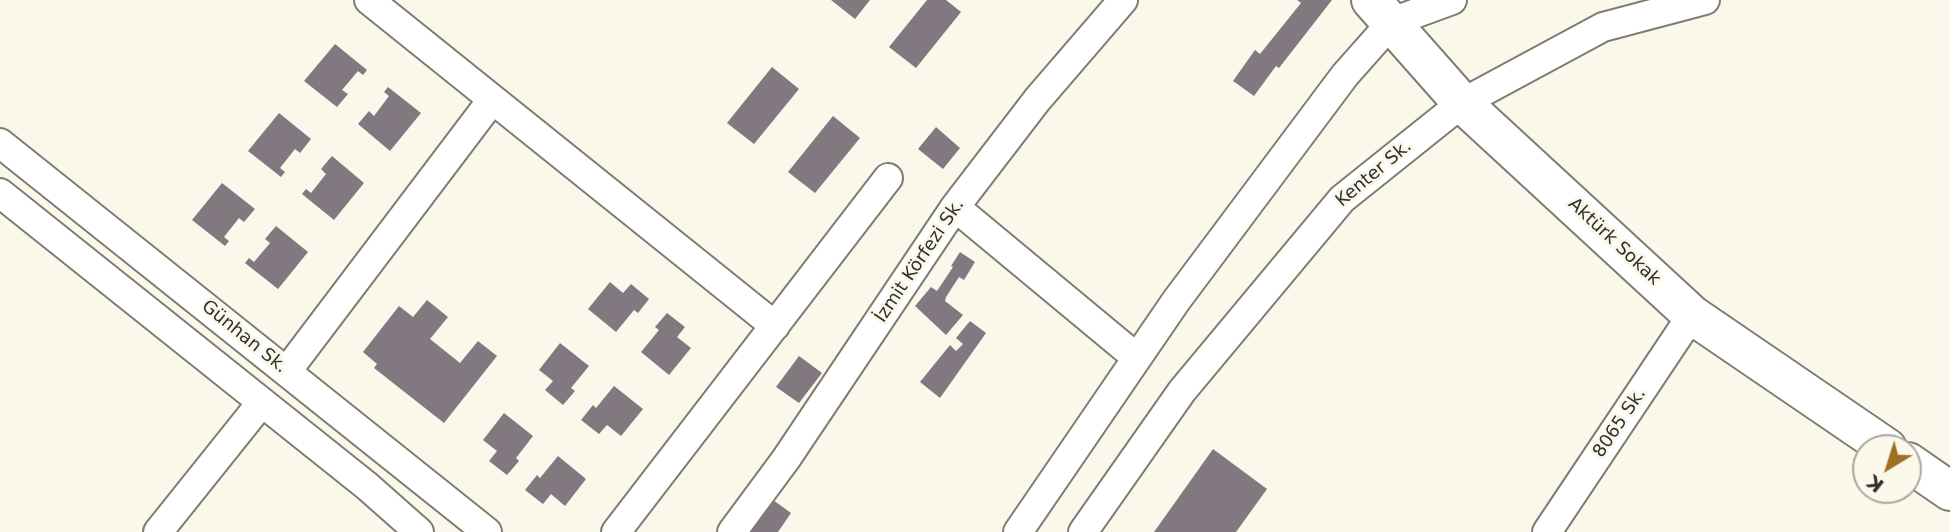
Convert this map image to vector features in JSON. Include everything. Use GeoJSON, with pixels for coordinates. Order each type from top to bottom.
{"type":"FeatureCollection","features":[{"type":"Feature","properties":{"kind":"street"},"geometry":{"type":"LineString","coordinates":[[369,0],[775,326]]}},
{"type":"Feature","properties":{"kind":"street","name":"İzmit Körfezi Sk."},"geometry":{"type":"LineString","coordinates":[[732,532],[786,459],[955,207],[1037,100],[1123,0]]}},
{"type":"Feature","properties":{"kind":"street"},"geometry":{"type":"LineString","coordinates":[[1018,532],[1176,301],[1345,75],[1382,11],[1452,0]]}},
{"type":"Feature","properties":{"kind":"street","name":"Kenter Sk."},"geometry":{"type":"LineString","coordinates":[[1083,532],[1182,391],[1342,199],[1462,103],[1603,27],[1705,0]]}},
{"type":"Feature","properties":{"kind":"street","name":"Aktürk Sokak"},"geometry":{"type":"LineString","coordinates":[[1382,11],[1462,103],[1692,315],[1866,434]]}},
{"type":"Feature","properties":{"kind":"street"},"geometry":{"type":"LineString","coordinates":[[287,371],[492,100]]}},
{"type":"Feature","properties":{"kind":"street","name":"Günhan Sk."},"geometry":{"type":"LineString","coordinates":[[0,144],[487,532]]}},
{"type":"Feature","properties":{"kind":"street"},"geometry":{"type":"LineString","coordinates":[[616,532],[888,178]]}},
{"type":"Feature","properties":{"kind":"street"},"geometry":{"type":"LineString","coordinates":[[0,193],[367,486],[419,532]]}},
{"type":"Feature","properties":{"kind":"street"},"geometry":{"type":"LineString","coordinates":[[955,207],[1137,358]]}},
{"type":"Feature","properties":{"kind":"street","name":"8065 Sk."},"geometry":{"type":"LineString","coordinates":[[1548,532],[1692,315]]}},
{"type":"Feature","properties":{"kind":"street"},"geometry":{"type":"LineString","coordinates":[[158,532],[262,402]]}},
{"type":"Feature","properties":{"kind":"street"},"geometry":{"type":"LineString","coordinates":[[1922,472],[1950,491]]}},
{"type":"Feature","properties":{"kind":"building"},"geometry":{"type":"Polygon","coordinates":[[[831,0],[870,0],[855,19],[831,0]]]}},
{"type":"Feature","properties":{"kind":"building"},"geometry":{"type":"Polygon","coordinates":[[[927,0],[946,0],[961,12],[916,68],[889,47],[927,0]]]}},
{"type":"Feature","properties":{"kind":"building"},"geometry":{"type":"Polygon","coordinates":[[[1297,0],[1332,0],[1254,96],[1233,81],[1255,50],[1260,54],[1301,3],[1297,0]]]}},
{"type":"Feature","properties":{"kind":"building"},"geometry":{"type":"Polygon","coordinates":[[[335,44],[367,70],[363,75],[358,71],[342,90],[348,94],[337,107],[304,81],[335,44]]]}},
{"type":"Feature","properties":{"kind":"building"},"geometry":{"type":"Polygon","coordinates":[[[772,67],[799,89],[754,144],[727,123],[772,67]]]}},
{"type":"Feature","properties":{"kind":"building"},"geometry":{"type":"Polygon","coordinates":[[[388,87],[421,113],[390,151],[358,124],[369,111],[374,116],[389,96],[384,92],[388,87]]]}},
{"type":"Feature","properties":{"kind":"building"},"geometry":{"type":"Polygon","coordinates":[[[279,113],[311,139],[300,153],[295,149],[280,168],[285,172],[281,177],[248,151],[279,113]]]}},
{"type":"Feature","properties":{"kind":"building"},"geometry":{"type":"Polygon","coordinates":[[[833,116],[860,138],[815,193],[788,172],[833,116]]]}},
{"type":"Feature","properties":{"kind":"building"},"geometry":{"type":"Polygon","coordinates":[[[936,127],[960,148],[943,169],[918,149],[936,127]]]}},
{"type":"Feature","properties":{"kind":"building"},"geometry":{"type":"Polygon","coordinates":[[[332,156],[364,183],[334,220],[302,194],[306,189],[311,193],[326,174],[321,169],[332,156]]]}},
{"type":"Feature","properties":{"kind":"building"},"geometry":{"type":"Polygon","coordinates":[[[222,183],[255,209],[244,222],[239,218],[224,237],[229,241],[225,246],[192,220],[222,183]]]}},
{"type":"Feature","properties":{"kind":"building"},"geometry":{"type":"Polygon","coordinates":[[[276,226],[308,252],[278,289],[245,263],[249,258],[254,262],[270,243],[265,239],[276,226]]]}},
{"type":"Feature","properties":{"kind":"building"},"geometry":{"type":"Polygon","coordinates":[[[960,252],[975,262],[964,280],[959,277],[946,297],[945,301],[963,315],[946,335],[915,306],[931,287],[937,291],[960,252]]]}},
{"type":"Feature","properties":{"kind":"building"},"geometry":{"type":"Polygon","coordinates":[[[610,282],[623,293],[631,284],[649,299],[638,313],[634,310],[616,332],[588,309],[610,282]]]}},
{"type":"Feature","properties":{"kind":"building"},"geometry":{"type":"Polygon","coordinates":[[[427,300],[448,317],[430,339],[460,363],[478,341],[497,356],[444,423],[374,368],[377,364],[363,352],[399,306],[413,317],[427,300]]]}},
{"type":"Feature","properties":{"kind":"building"},"geometry":{"type":"Polygon","coordinates":[[[667,313],[685,327],[677,337],[691,348],[669,375],[641,352],[659,330],[655,327],[667,313]]]}},
{"type":"Feature","properties":{"kind":"building"},"geometry":{"type":"Polygon","coordinates":[[[970,321],[986,333],[940,398],[920,382],[950,345],[956,351],[963,344],[956,338],[970,321]]]}},
{"type":"Feature","properties":{"kind":"building"},"geometry":{"type":"Polygon","coordinates":[[[560,343],[589,366],[571,388],[575,391],[563,405],[545,390],[553,381],[539,370],[560,343]]]}},
{"type":"Feature","properties":{"kind":"building"},"geometry":{"type":"Polygon","coordinates":[[[799,356],[822,373],[799,403],[776,387],[799,356]]]}},
{"type":"Feature","properties":{"kind":"building"},"geometry":{"type":"Polygon","coordinates":[[[614,386],[643,409],[621,436],[607,425],[599,434],[581,420],[593,405],[596,408],[614,386]]]}},
{"type":"Feature","properties":{"kind":"building"},"geometry":{"type":"Polygon","coordinates":[[[504,413],[533,436],[516,458],[519,461],[507,475],[489,461],[497,451],[483,440],[504,413]]]}},
{"type":"Feature","properties":{"kind":"building"},"geometry":{"type":"Polygon","coordinates":[[[1213,449],[1267,489],[1236,532],[1154,532],[1213,449]]]}},
{"type":"Feature","properties":{"kind":"building"},"geometry":{"type":"Polygon","coordinates":[[[558,456],[586,479],[565,506],[551,494],[543,504],[525,490],[537,475],[540,478],[558,456]]]}},
{"type":"Feature","properties":{"kind":"building"},"geometry":{"type":"Polygon","coordinates":[[[769,497],[791,513],[778,532],[743,532],[769,497]]]}}]}
